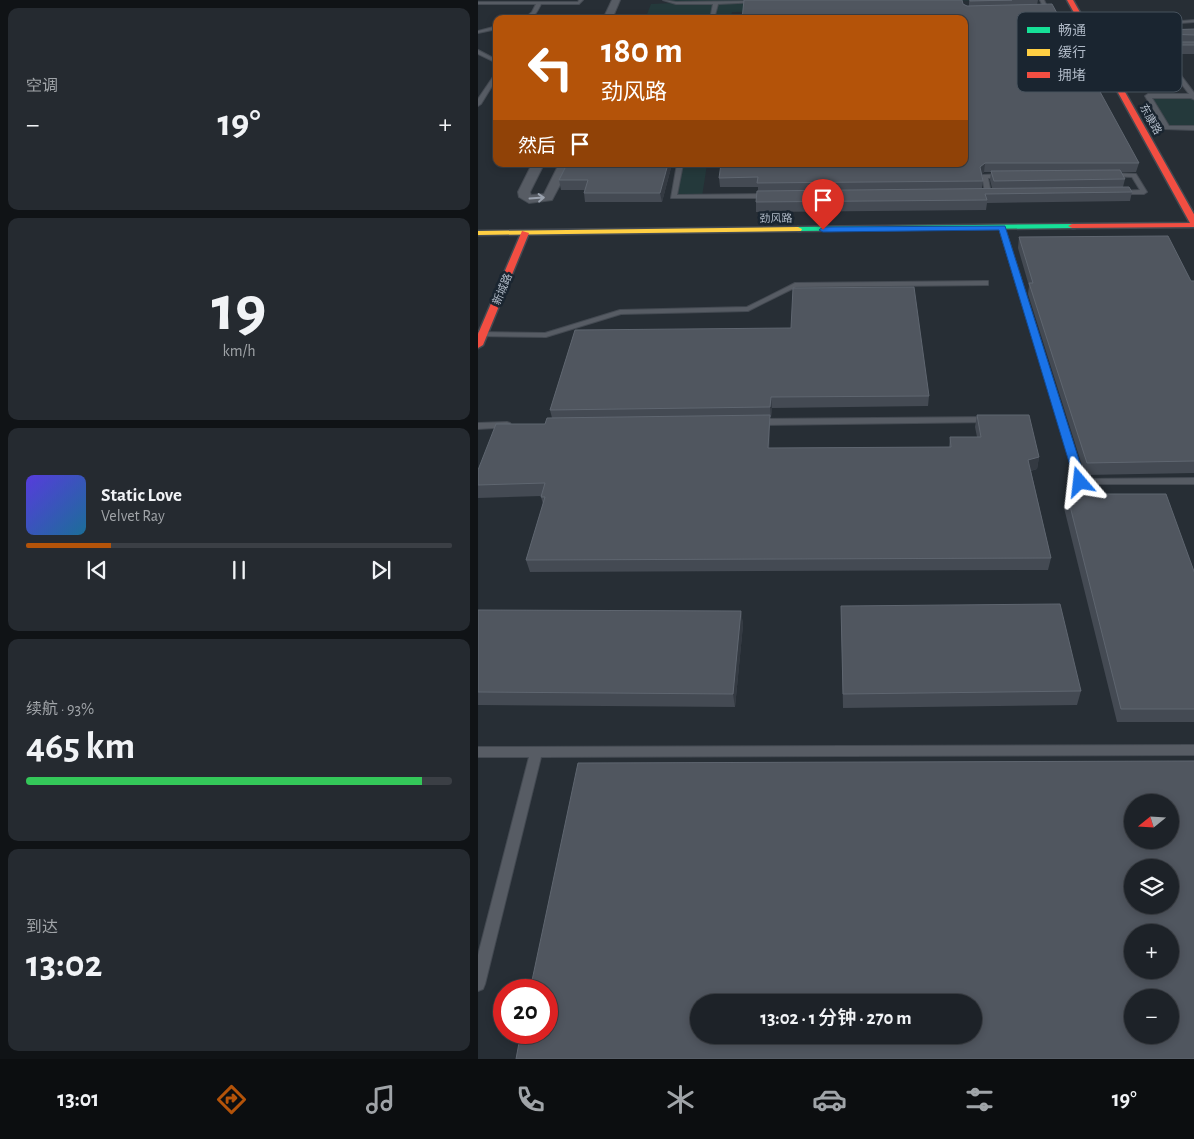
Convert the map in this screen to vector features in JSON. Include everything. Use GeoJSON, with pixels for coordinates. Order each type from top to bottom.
{"type":"FeatureCollection","features":[{"type":"Feature","properties":{"kind":"street"},"geometry":{"type":"LineString","coordinates":[[608,15],[616,0]]}},
{"type":"Feature","properties":{"kind":"street","name":"东康路"},"geometry":{"type":"LineString","coordinates":[[1070,0],[1077,12]]}},
{"type":"Feature","properties":{"kind":"street","name":"东康路"},"geometry":{"type":"LineString","coordinates":[[1121,92],[1194,225]]}},
{"type":"Feature","properties":{"kind":"street"},"geometry":{"type":"LineString","coordinates":[[536,167],[524,192],[525,197],[529,199],[548,197],[563,167]]}},
{"type":"Feature","properties":{"kind":"street","name":"劲风路"},"geometry":{"type":"LineString","coordinates":[[1003,231],[1194,225]]}},
{"type":"Feature","properties":{"kind":"street","name":"劲风路"},"geometry":{"type":"LineString","coordinates":[[478,238],[504,239],[524,235],[1003,231],[1194,232]]}},
{"type":"Feature","properties":{"kind":"street","name":"劲风路"},"geometry":{"type":"LineString","coordinates":[[478,233],[504,239]]}},
{"type":"Feature","properties":{"kind":"street","name":"新城路"},"geometry":{"type":"LineString","coordinates":[[478,345],[480,334],[524,235]]}},
{"type":"Feature","properties":{"kind":"lane"},"geometry":{"type":"LineString","coordinates":[[478,3],[579,3],[581,0]]}},
{"type":"Feature","properties":{"kind":"lane"},"geometry":{"type":"LineString","coordinates":[[666,0],[676,3],[762,2]]}},
{"type":"Feature","properties":{"kind":"lane"},"geometry":{"type":"LineString","coordinates":[[1032,0],[1042,0],[1047,10],[1038,10]]}},
{"type":"Feature","properties":{"kind":"lane"},"geometry":{"type":"LineString","coordinates":[[531,15],[539,3]]}},
{"type":"Feature","properties":{"kind":"lane"},"geometry":{"type":"LineString","coordinates":[[713,15],[716,3]]}},
{"type":"Feature","properties":{"kind":"lane"},"geometry":{"type":"LineString","coordinates":[[478,32],[493,28]]}},
{"type":"Feature","properties":{"kind":"lane"},"geometry":{"type":"LineString","coordinates":[[478,52],[493,60]]}},
{"type":"Feature","properties":{"kind":"lane"},"geometry":{"type":"LineString","coordinates":[[478,104],[493,80]]}},
{"type":"Feature","properties":{"kind":"lane"},"geometry":{"type":"LineString","coordinates":[[1182,81],[1194,97]]}},
{"type":"Feature","properties":{"kind":"lane"},"geometry":{"type":"LineString","coordinates":[[1194,97],[1148,96],[1167,128],[1194,128]]}},
{"type":"Feature","properties":{"kind":"lane"},"geometry":{"type":"LineString","coordinates":[[679,167],[673,198],[781,196]]}},
{"type":"Feature","properties":{"kind":"lane"},"geometry":{"type":"LineString","coordinates":[[1104,175],[1134,175],[1144,192],[1114,193]]}},
{"type":"Feature","properties":{"kind":"lane"},"geometry":{"type":"LineString","coordinates":[[988,193],[984,176],[1014,176]]}},
{"type":"Feature","properties":{"kind":"lane"},"geometry":{"type":"LineString","coordinates":[[978,193],[998,193]]}},
{"type":"Feature","properties":{"kind":"lane"},"geometry":{"type":"LineString","coordinates":[[1003,231],[1080,482],[1194,481]]}},
{"type":"Feature","properties":{"kind":"lane"},"geometry":{"type":"LineString","coordinates":[[480,334],[546,335],[620,312],[748,309],[795,285],[985,283]]}},
{"type":"Feature","properties":{"kind":"lane"},"geometry":{"type":"LineString","coordinates":[[745,423],[1002,420]]}},
{"type":"Feature","properties":{"kind":"lane"},"geometry":{"type":"LineString","coordinates":[[478,426],[518,425]]}},
{"type":"Feature","properties":{"kind":"lane"},"geometry":{"type":"LineString","coordinates":[[478,752],[1194,750]]}},
{"type":"Feature","properties":{"kind":"lane"},"geometry":{"type":"LineString","coordinates":[[478,984],[536,752]]}},
{"type":"Feature","properties":{"kind":"green space"},"geometry":{"type":"Polygon","coordinates":[[[665,0],[1042,0],[876,1],[878,11],[732,12],[732,15],[647,15],[651,4],[673,3],[665,0]]]}},
{"type":"Feature","properties":{"kind":"green space"},"geometry":{"type":"Polygon","coordinates":[[[1148,96],[1194,96],[1194,128],[1167,128],[1148,96]]]}},
{"type":"Feature","properties":{"kind":"green space"},"geometry":{"type":"Polygon","coordinates":[[[679,167],[707,167],[702,197],[673,197],[679,167]]]}},
{"type":"Feature","properties":{"kind":"building"},"geometry":{"type":"Polygon","coordinates":[[[744,0],[962,0],[963,4],[967,6],[1052,4],[1056,12],[1017,12],[1017,92],[1100,92],[1139,163],[985,163],[980,167],[983,181],[757,183],[758,177],[719,178],[721,167],[968,167],[968,15],[742,15],[744,0]]]}},
{"type":"Feature","properties":{"kind":"building"},"geometry":{"type":"Polygon","coordinates":[[[970,0],[1012,0],[970,1],[970,0]]]}},
{"type":"Feature","properties":{"kind":"building"},"geometry":{"type":"Polygon","coordinates":[[[1182,29],[1195,29],[1195,35],[1182,35],[1182,29]]]}},
{"type":"Feature","properties":{"kind":"building"},"geometry":{"type":"Polygon","coordinates":[[[1182,42],[1195,42],[1195,45],[1182,45],[1182,42]]]}},
{"type":"Feature","properties":{"kind":"building"},"geometry":{"type":"Polygon","coordinates":[[[566,167],[667,167],[660,193],[584,193],[588,180],[559,180],[566,167]]]}},
{"type":"Feature","properties":{"kind":"building"},"geometry":{"type":"Polygon","coordinates":[[[1120,170],[1125,179],[994,181],[991,171],[1120,170]]]}},
{"type":"Feature","properties":{"kind":"building"},"geometry":{"type":"Polygon","coordinates":[[[1129,187],[1132,192],[985,194],[987,200],[756,202],[757,191],[1129,187]]]}},
{"type":"Feature","properties":{"kind":"building"},"geometry":{"type":"Polygon","coordinates":[[[1168,236],[1191,281],[1195,281],[1195,461],[1087,463],[1029,283],[1033,283],[1019,237],[1168,236]]]}},
{"type":"Feature","properties":{"kind":"building"},"geometry":{"type":"Polygon","coordinates":[[[914,287],[929,396],[771,397],[770,407],[550,410],[575,330],[791,328],[793,288],[914,287]]]}},
{"type":"Feature","properties":{"kind":"building"},"geometry":{"type":"Polygon","coordinates":[[[770,415],[768,448],[951,447],[950,437],[981,437],[977,415],[1029,415],[1039,457],[1028,460],[1051,558],[526,560],[545,497],[541,497],[545,483],[478,485],[478,470],[496,424],[545,424],[547,418],[770,415]]]}},
{"type":"Feature","properties":{"kind":"building"},"geometry":{"type":"Polygon","coordinates":[[[1067,494],[1166,494],[1195,574],[1195,709],[1121,709],[1067,494]]]}},
{"type":"Feature","properties":{"kind":"building"},"geometry":{"type":"Polygon","coordinates":[[[1060,604],[1081,691],[843,694],[841,606],[1060,604]]]}},
{"type":"Feature","properties":{"kind":"building"},"geometry":{"type":"Polygon","coordinates":[[[478,610],[741,611],[733,694],[478,692],[478,610]]]}},
{"type":"Feature","properties":{"kind":"building"},"geometry":{"type":"Polygon","coordinates":[[[1195,761],[1195,1059],[516,1059],[519,1044],[558,1044],[558,979],[532,979],[578,763],[1195,761]]]}},
{"type":"Feature","properties":{"kind":"traffic: fast"},"geometry":{"type":"LineString","coordinates":[[798,229],[1072,226]]}},
{"type":"Feature","properties":{"kind":"traffic: slow"},"geometry":{"type":"LineString","coordinates":[[478,233],[798,229]]}},
{"type":"Feature","properties":{"kind":"traffic: jam"},"geometry":{"type":"LineString","coordinates":[[1070,0],[1077,12]]}},
{"type":"Feature","properties":{"kind":"traffic: jam"},"geometry":{"type":"LineString","coordinates":[[1121,92],[1195,224]]}},
{"type":"Feature","properties":{"kind":"traffic: jam"},"geometry":{"type":"LineString","coordinates":[[1072,226],[1195,225]]}},
{"type":"Feature","properties":{"kind":"traffic: jam"},"geometry":{"type":"LineString","coordinates":[[478,345],[525,233]]}},
{"type":"Feature","properties":{"kind":"route"},"geometry":{"type":"LineString","coordinates":[[823,230],[1002,228],[1080,482]]}}]}
